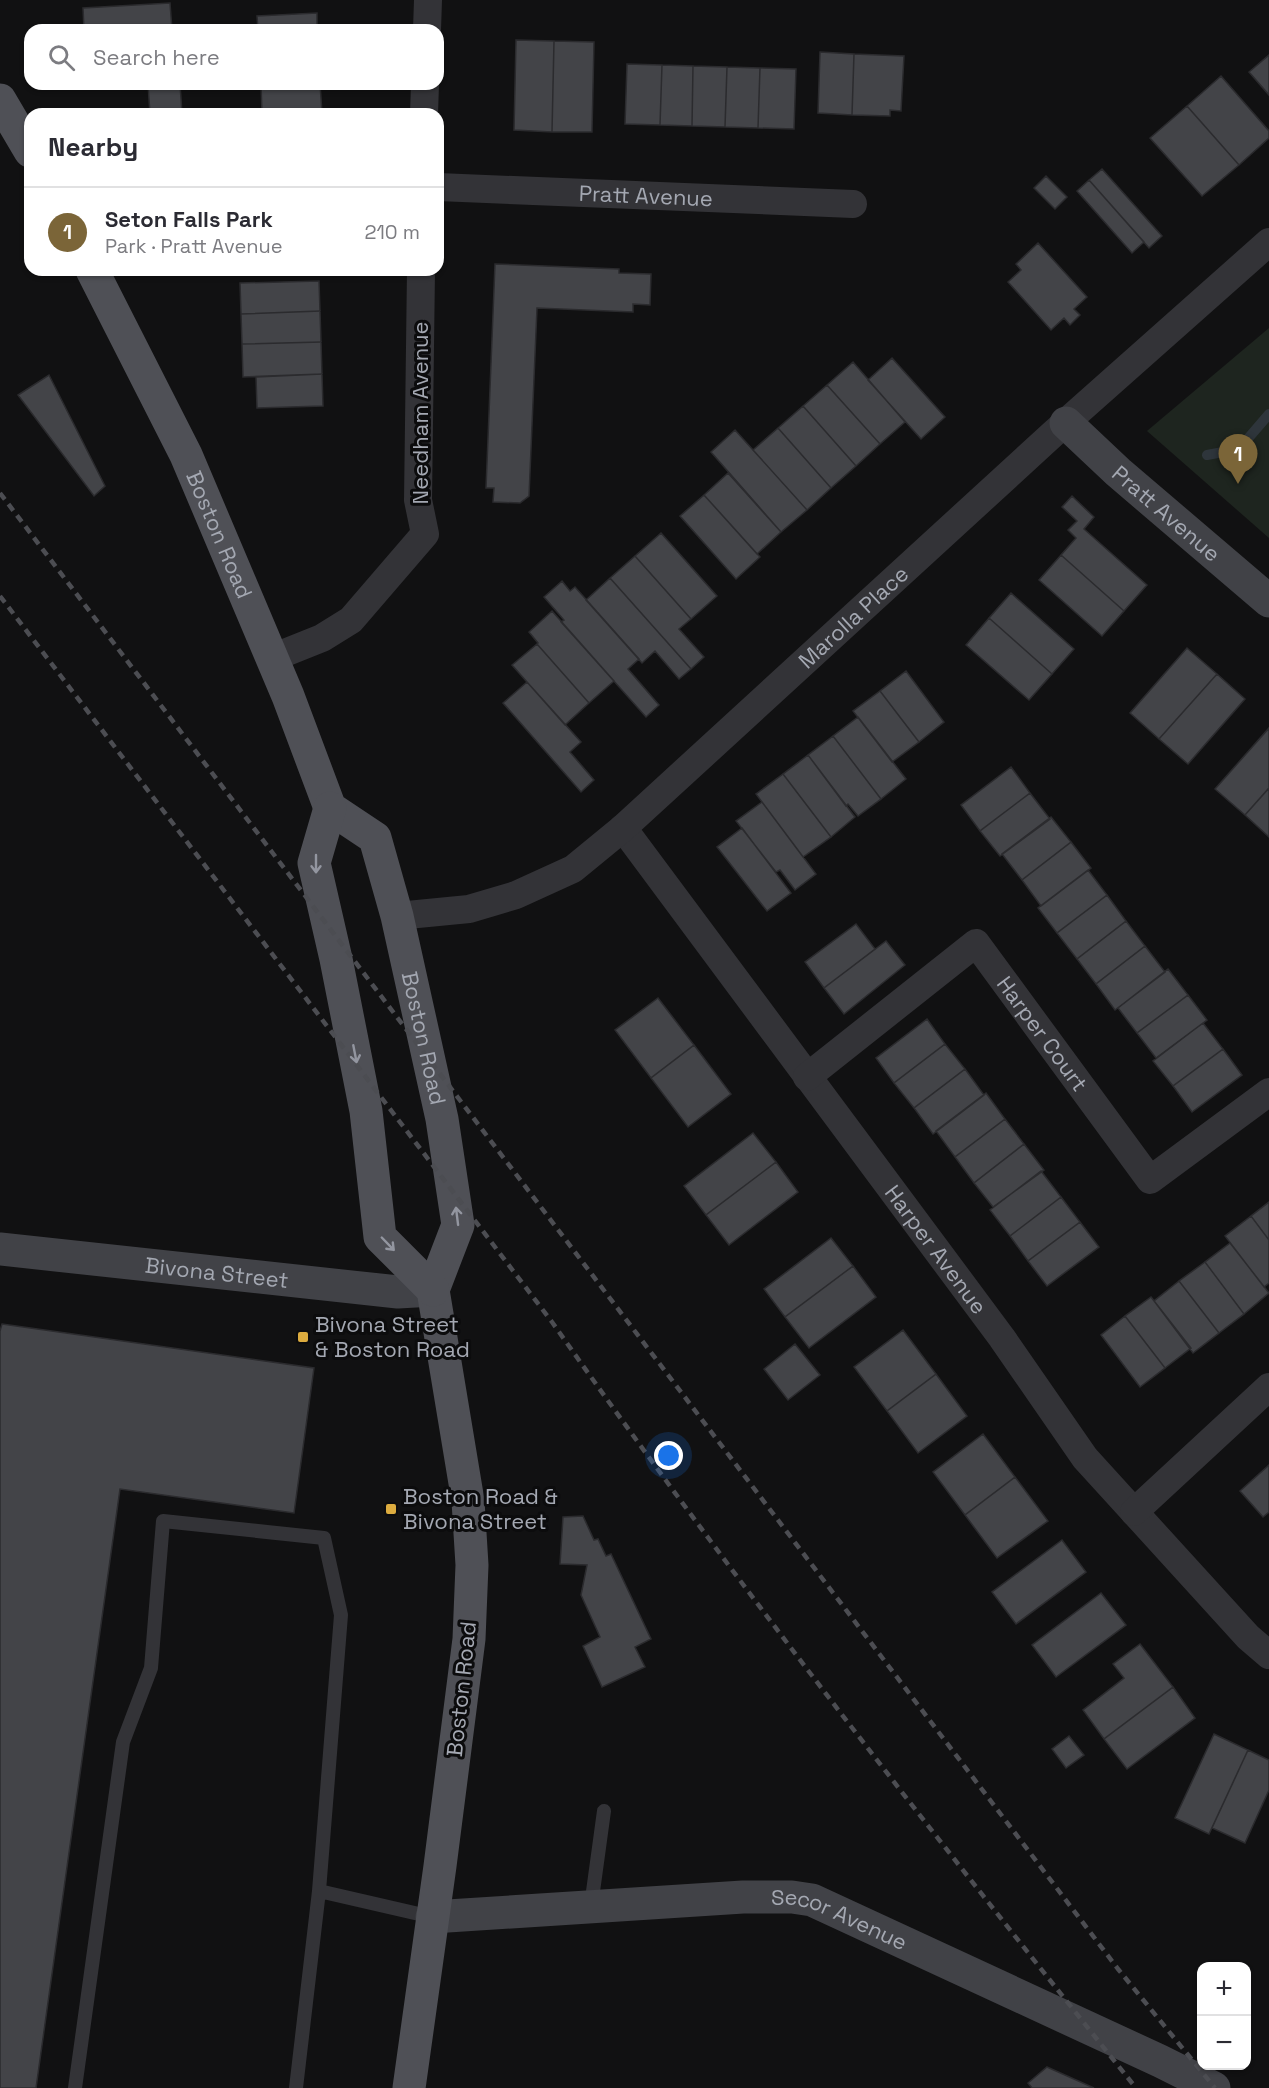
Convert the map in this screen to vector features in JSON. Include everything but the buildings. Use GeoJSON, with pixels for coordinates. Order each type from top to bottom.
{"type":"FeatureCollection","features":[{"type":"Feature","properties":{"kind":"main road"},"geometry":{"type":"LineString","coordinates":[[0,100],[24,141]]}},
{"type":"Feature","properties":{"kind":"main road","name":"Boston Road"},"geometry":{"type":"LineString","coordinates":[[95,276],[186,455],[272,658],[330,808],[375,838],[397,916],[442,1119],[458,1226],[433,1290],[468,1501],[472,1565],[469,1638],[409,2088]]}},
{"type":"Feature","properties":{"kind":"main road"},"geometry":{"type":"LineString","coordinates":[[330,808],[314,863],[336,959],[366,1111],[380,1237],[433,1290]]}},
{"type":"Feature","properties":{"kind":"street"},"geometry":{"type":"LineString","coordinates":[[427,24],[428,0]]}},
{"type":"Feature","properties":{"kind":"street"},"geometry":{"type":"LineString","coordinates":[[424,108],[425,90]]}},
{"type":"Feature","properties":{"kind":"street","name":"Pratt Avenue"},"geometry":{"type":"LineString","coordinates":[[444,187],[854,204]]}},
{"type":"Feature","properties":{"kind":"street","name":"Marolla Place"},"geometry":{"type":"LineString","coordinates":[[397,916],[469,909],[516,895],[573,869],[623,828],[1066,423],[1269,242]]}},
{"type":"Feature","properties":{"kind":"street","name":"Needham Avenue"},"geometry":{"type":"LineString","coordinates":[[272,658],[322,638],[351,620],[425,534],[418,500],[421,276]]}},
{"type":"Feature","properties":{"kind":"street","name":"Pratt Avenue"},"geometry":{"type":"LineString","coordinates":[[1066,423],[1118,472],[1269,601]]}},
{"type":"Feature","properties":{"kind":"street","name":"Harper Avenue"},"geometry":{"type":"LineString","coordinates":[[623,828],[1002,1338],[1085,1458],[1248,1637],[1269,1654]]}},
{"type":"Feature","properties":{"kind":"street","name":"Harper Court"},"geometry":{"type":"LineString","coordinates":[[807,1077],[976,943],[1150,1180],[1269,1092]]}},
{"type":"Feature","properties":{"kind":"street","name":"Bivona Street"},"geometry":{"type":"LineString","coordinates":[[0,1249],[398,1292],[433,1290]]}},
{"type":"Feature","properties":{"kind":"street"},"geometry":{"type":"LineString","coordinates":[[1134,1512],[1269,1388]]}},
{"type":"Feature","properties":{"kind":"street","name":"Secor Avenue"},"geometry":{"type":"LineString","coordinates":[[432,1917],[743,1897],[792,1897],[812,1900],[1214,2088]]}},
{"type":"Feature","properties":{"kind":"lane"},"geometry":{"type":"LineString","coordinates":[[75,2088],[123,1742],[152,1668],[163,1521],[324,1538],[341,1615],[319,1891],[296,2088]]}},
{"type":"Feature","properties":{"kind":"lane"},"geometry":{"type":"LineString","coordinates":[[591,1906],[604,1811]]}},
{"type":"Feature","properties":{"kind":"lane"},"geometry":{"type":"LineString","coordinates":[[319,1891],[432,1917]]}},
{"type":"Feature","properties":{"kind":"shaded area"},"geometry":{"type":"Polygon","coordinates":[[[1269,328],[1269,538],[1147,431],[1269,328]]]}},
{"type":"Feature","properties":{"kind":"waterway"},"geometry":{"type":"LineString","coordinates":[[1207,455],[1239,449],[1269,414]]}},
{"type":"Feature","properties":{"kind":"railway"},"geometry":{"type":"LineString","coordinates":[[0,493],[1118,1969],[1215,2088]]}},
{"type":"Feature","properties":{"kind":"railway"},"geometry":{"type":"LineString","coordinates":[[0,596],[552,1322],[693,1517],[838,1710],[1136,2088]]}},
{"type":"Feature","properties":{"kind":"place","name":"Seton Falls Park"},"geometry":{"type":"Point","coordinates":[1238,484]}},
{"type":"Feature","properties":{"kind":"place","name":"Bivona Street & Boston Road"},"geometry":{"type":"Point","coordinates":[303,1337]}},
{"type":"Feature","properties":{"kind":"place","name":"Boston Road & Bivona Street"},"geometry":{"type":"Point","coordinates":[391,1509]}}]}
